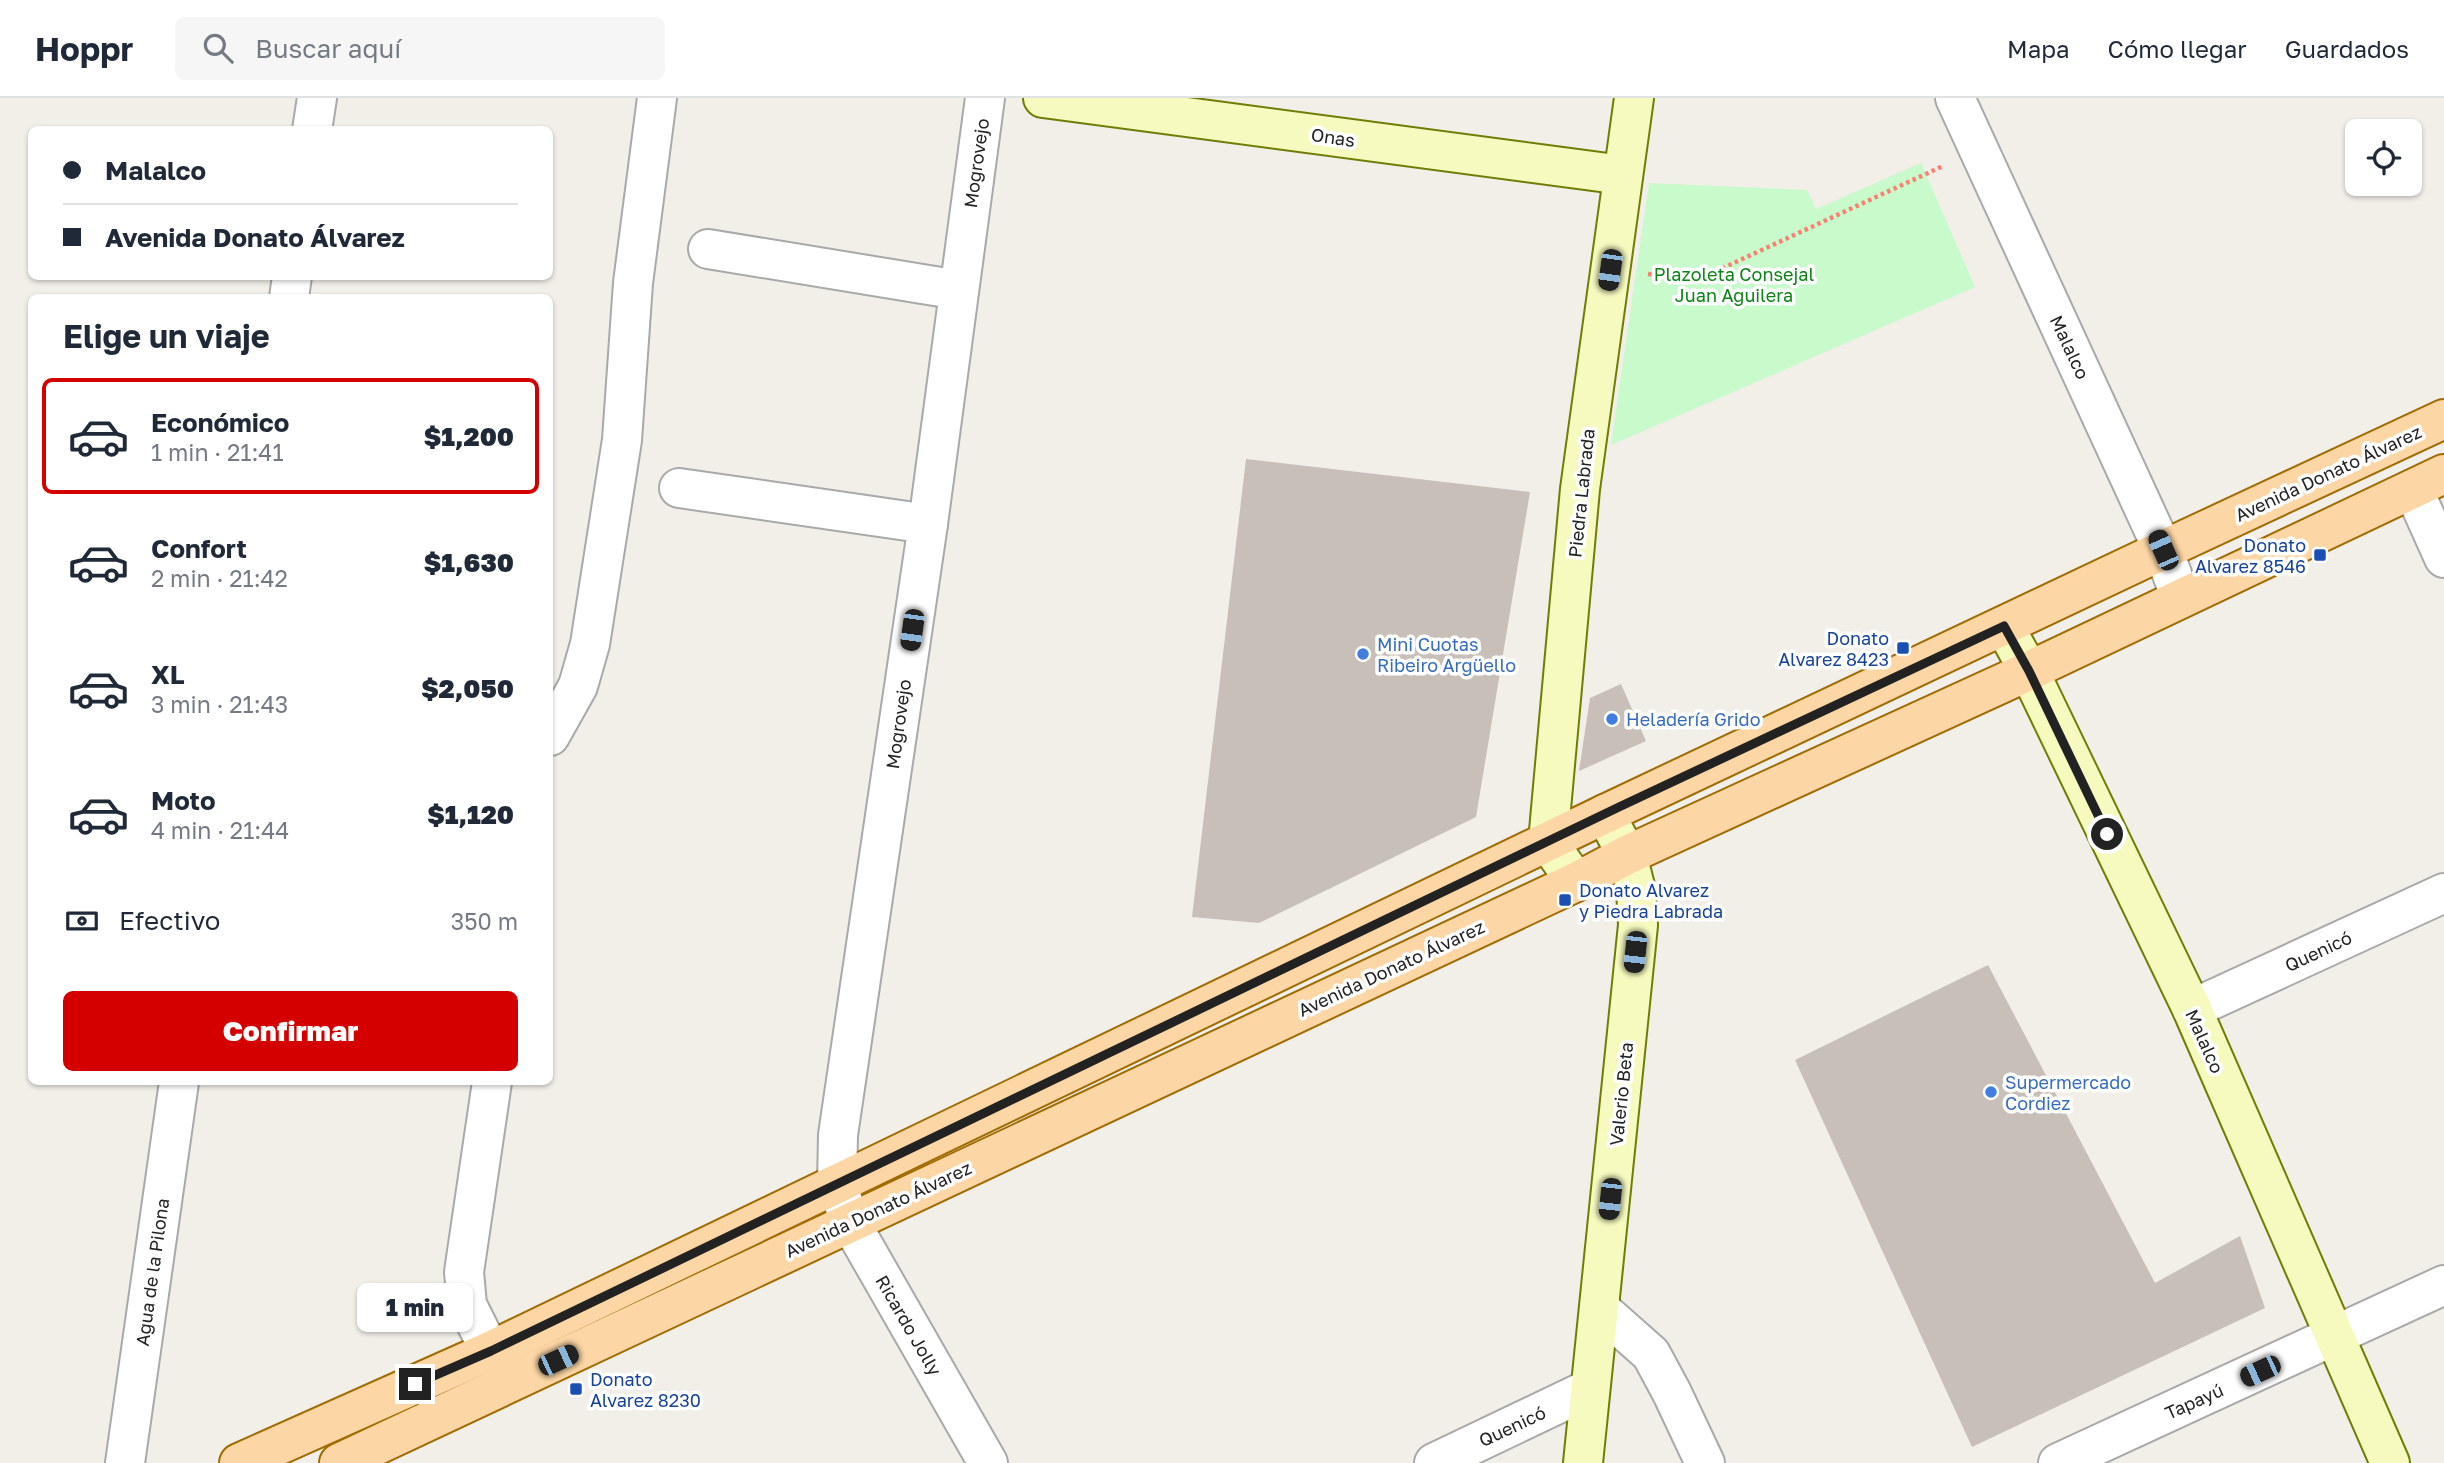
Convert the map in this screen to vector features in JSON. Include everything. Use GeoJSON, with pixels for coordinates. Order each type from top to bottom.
{"type":"FeatureCollection","features":[{"type":"Feature","properties":{"kind":"main road","name":"Onas"},"geometry":{"type":"LineString","coordinates":[[1043,98],[1623,175]]}},
{"type":"Feature","properties":{"kind":"main road","name":"Piedra Labrada"},"geometry":{"type":"LineString","coordinates":[[1548,842],[1580,489],[1634,98]]}},
{"type":"Feature","properties":{"kind":"main road","name":"Avenida Donato Álvarez"},"geometry":{"type":"LineString","coordinates":[[239,1463],[491,1351],[1605,814],[2444,419]]}},
{"type":"Feature","properties":{"kind":"main road","name":"Avenida Donato Álvarez"},"geometry":{"type":"LineString","coordinates":[[339,1463],[1627,855],[2029,671],[2428,482]]}},
{"type":"Feature","properties":{"kind":"main road","name":"Malalco"},"geometry":{"type":"LineString","coordinates":[[2004,626],[2029,671],[2192,1009],[2390,1463]]}},
{"type":"Feature","properties":{"kind":"main road","name":"Valerio Beta"},"geometry":{"type":"LineString","coordinates":[[1583,1463],[1638,925],[1636,890],[1627,855],[1605,814]]}},
{"type":"Feature","properties":{"kind":"main road"},"geometry":{"type":"LineString","coordinates":[[1548,842],[1576,881]]}},
{"type":"Feature","properties":{"kind":"street"},"geometry":{"type":"LineString","coordinates":[[313,126],[317,98]]}},
{"type":"Feature","properties":{"kind":"street"},"geometry":{"type":"LineString","coordinates":[[553,731],[578,686],[590,644],[622,440],[633,283],[657,98]]}},
{"type":"Feature","properties":{"kind":"street","name":"Mogrovejo"},"geometry":{"type":"LineString","coordinates":[[837,1184],[838,1135],[928,524],[985,98]]}},
{"type":"Feature","properties":{"kind":"street","name":"Malalco"},"geometry":{"type":"LineString","coordinates":[[1955,98],[2163,550],[2181,598]]}},
{"type":"Feature","properties":{"kind":"street"},"geometry":{"type":"LineString","coordinates":[[708,249],[959,290]]}},
{"type":"Feature","properties":{"kind":"street"},"geometry":{"type":"LineString","coordinates":[[2428,482],[2444,558]]}},
{"type":"Feature","properties":{"kind":"street"},"geometry":{"type":"LineString","coordinates":[[679,488],[928,524]]}},
{"type":"Feature","properties":{"kind":"street","name":"Quenicó"},"geometry":{"type":"LineString","coordinates":[[2192,1009],[2444,892]]}},
{"type":"Feature","properties":{"kind":"street","name":"Agua de la Pilona"},"geometry":{"type":"LineString","coordinates":[[125,1463],[179,1085]]}},
{"type":"Feature","properties":{"kind":"street"},"geometry":{"type":"LineString","coordinates":[[491,1351],[467,1305],[464,1272],[492,1085]]}},
{"type":"Feature","properties":{"kind":"street","name":"Ricardo Jolly"},"geometry":{"type":"LineString","coordinates":[[837,1184],[850,1222],[988,1463]]}},
{"type":"Feature","properties":{"kind":"street","name":"Tapayú"},"geometry":{"type":"LineString","coordinates":[[2058,1463],[2444,1285]]}},
{"type":"Feature","properties":{"kind":"street"},"geometry":{"type":"LineString","coordinates":[[1599,1308],[1651,1354],[1705,1463]]}},
{"type":"Feature","properties":{"kind":"street","name":"Quenicó"},"geometry":{"type":"LineString","coordinates":[[1434,1463],[1589,1389]]}},
{"type":"Feature","properties":{"kind":"path"},"geometry":{"type":"LineString","coordinates":[[1610,270],[1698,279],[1979,150]]}},
{"type":"Feature","properties":{"kind":"green space","name":"Plazoleta Consejal Juan Aguilera"},"geometry":{"type":"Polygon","coordinates":[[[1921,163],[1975,287],[1611,445],[1649,183],[1807,190],[1816,209],[1921,163]]]}},
{"type":"Feature","properties":{"kind":"building","name":"Mini Cuotas Ribeiro Argüello"},"geometry":{"type":"Polygon","coordinates":[[[1246,459],[1530,492],[1476,817],[1259,923],[1192,917],[1246,459]]]}},
{"type":"Feature","properties":{"kind":"building","name":"Heladería Grido"},"geometry":{"type":"Polygon","coordinates":[[[1621,684],[1646,741],[1579,771],[1590,698],[1621,684]]]}},
{"type":"Feature","properties":{"kind":"building"},"geometry":{"type":"Polygon","coordinates":[[[1988,965],[2155,1283],[2240,1236],[2265,1308],[1972,1447],[1795,1060],[1988,965]]]}},
{"type":"Feature","properties":{"kind":"place","name":"Donato Alvarez 8546"},"geometry":{"type":"Point","coordinates":[2320,555]}},
{"type":"Feature","properties":{"kind":"place","name":"Donato Alvarez 8423"},"geometry":{"type":"Point","coordinates":[1903,648]}},
{"type":"Feature","properties":{"kind":"place","name":"Mini Cuotas Ribeiro Argüello"},"geometry":{"type":"Point","coordinates":[1363,654]}},
{"type":"Feature","properties":{"kind":"place","name":"Heladería Grido"},"geometry":{"type":"Point","coordinates":[1612,719]}},
{"type":"Feature","properties":{"kind":"place","name":"Donato Alvarez y Piedra Labrada"},"geometry":{"type":"Point","coordinates":[1565,900]}},
{"type":"Feature","properties":{"kind":"place","name":"Supermercado Cordiez"},"geometry":{"type":"Point","coordinates":[1991,1092]}},
{"type":"Feature","properties":{"kind":"place","name":"Donato Alvarez 8230"},"geometry":{"type":"Point","coordinates":[576,1389]}},
{"type":"Feature","properties":{"kind":"route"},"geometry":{"type":"LineString","coordinates":[[415,1384],[491,1351],[1619,807],[2004,626],[2029,671],[2107,834]]}}]}
